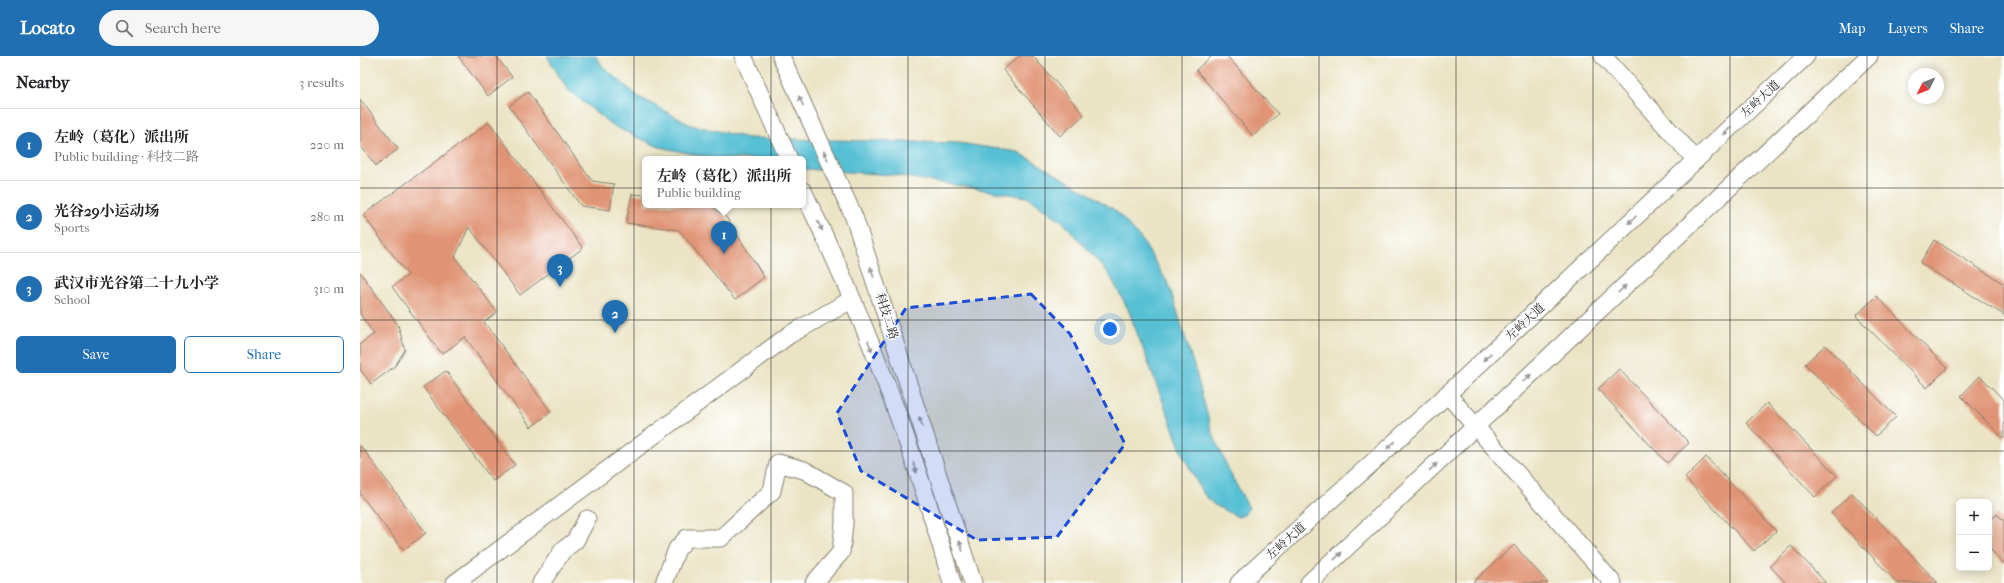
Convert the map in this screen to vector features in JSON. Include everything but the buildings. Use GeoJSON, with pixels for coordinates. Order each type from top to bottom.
{"type":"FeatureCollection","features":[{"type":"Feature","properties":{"kind":"street"},"geometry":{"type":"LineString","coordinates":[[743,56],[788,156]]}},
{"type":"Feature","properties":{"kind":"street","name":"科技二路"},"geometry":{"type":"LineString","coordinates":[[781,56],[854,217],[973,583]]}},
{"type":"Feature","properties":{"kind":"street"},"geometry":{"type":"LineString","coordinates":[[1603,56],[1696,160]]}},
{"type":"Feature","properties":{"kind":"street","name":"左岭大道"},"geometry":{"type":"LineString","coordinates":[[1239,583],[1447,394],[1806,56]]}},
{"type":"Feature","properties":{"kind":"street"},"geometry":{"type":"LineString","coordinates":[[1309,583],[1869,56]]}},
{"type":"Feature","properties":{"kind":"street"},"geometry":{"type":"LineString","coordinates":[[806,197],[824,235],[890,393],[940,539],[952,583]]}},
{"type":"Feature","properties":{"kind":"street"},"geometry":{"type":"LineString","coordinates":[[455,583],[789,335],[851,300]]}},
{"type":"Feature","properties":{"kind":"street"},"geometry":{"type":"LineString","coordinates":[[1447,394],[1613,583]]}},
{"type":"Feature","properties":{"kind":"street"},"geometry":{"type":"LineString","coordinates":[[664,583],[678,549],[687,538],[721,538],[772,491],[778,463],[804,470],[844,494],[844,524],[841,552],[814,583]]}},
{"type":"Feature","properties":{"kind":"street"},"geometry":{"type":"LineString","coordinates":[[541,583],[563,550],[575,541],[587,519]]}},
{"type":"Feature","properties":{"kind":"highlighted area"},"geometry":{"type":"Polygon","coordinates":[[[1031,294],[1070,334],[1125,444],[1057,537],[977,540],[861,471],[837,413],[906,308],[1031,294]]]}},
{"type":"Feature","properties":{"kind":"water"},"geometry":{"type":"Polygon","coordinates":[[[547,56],[596,56],[603,67],[639,97],[691,125],[748,138],[959,143],[1018,152],[1083,190],[1116,211],[1142,240],[1169,285],[1195,369],[1212,432],[1231,475],[1249,508],[1244,515],[1238,517],[1213,504],[1202,492],[1183,455],[1128,309],[1109,274],[1062,221],[1027,197],[893,175],[806,169],[806,156],[702,156],[659,147],[613,126],[567,89],[547,56]]]}},
{"type":"Feature","properties":{"kind":"place","name":"左岭（葛化）派出所"},"geometry":{"type":"Point","coordinates":[724,254]}},
{"type":"Feature","properties":{"kind":"place","name":"武汉市光谷第二十九小学"},"geometry":{"type":"Point","coordinates":[560,287]}},
{"type":"Feature","properties":{"kind":"place","name":"光谷29小运动场"},"geometry":{"type":"Point","coordinates":[615,333]}}]}
